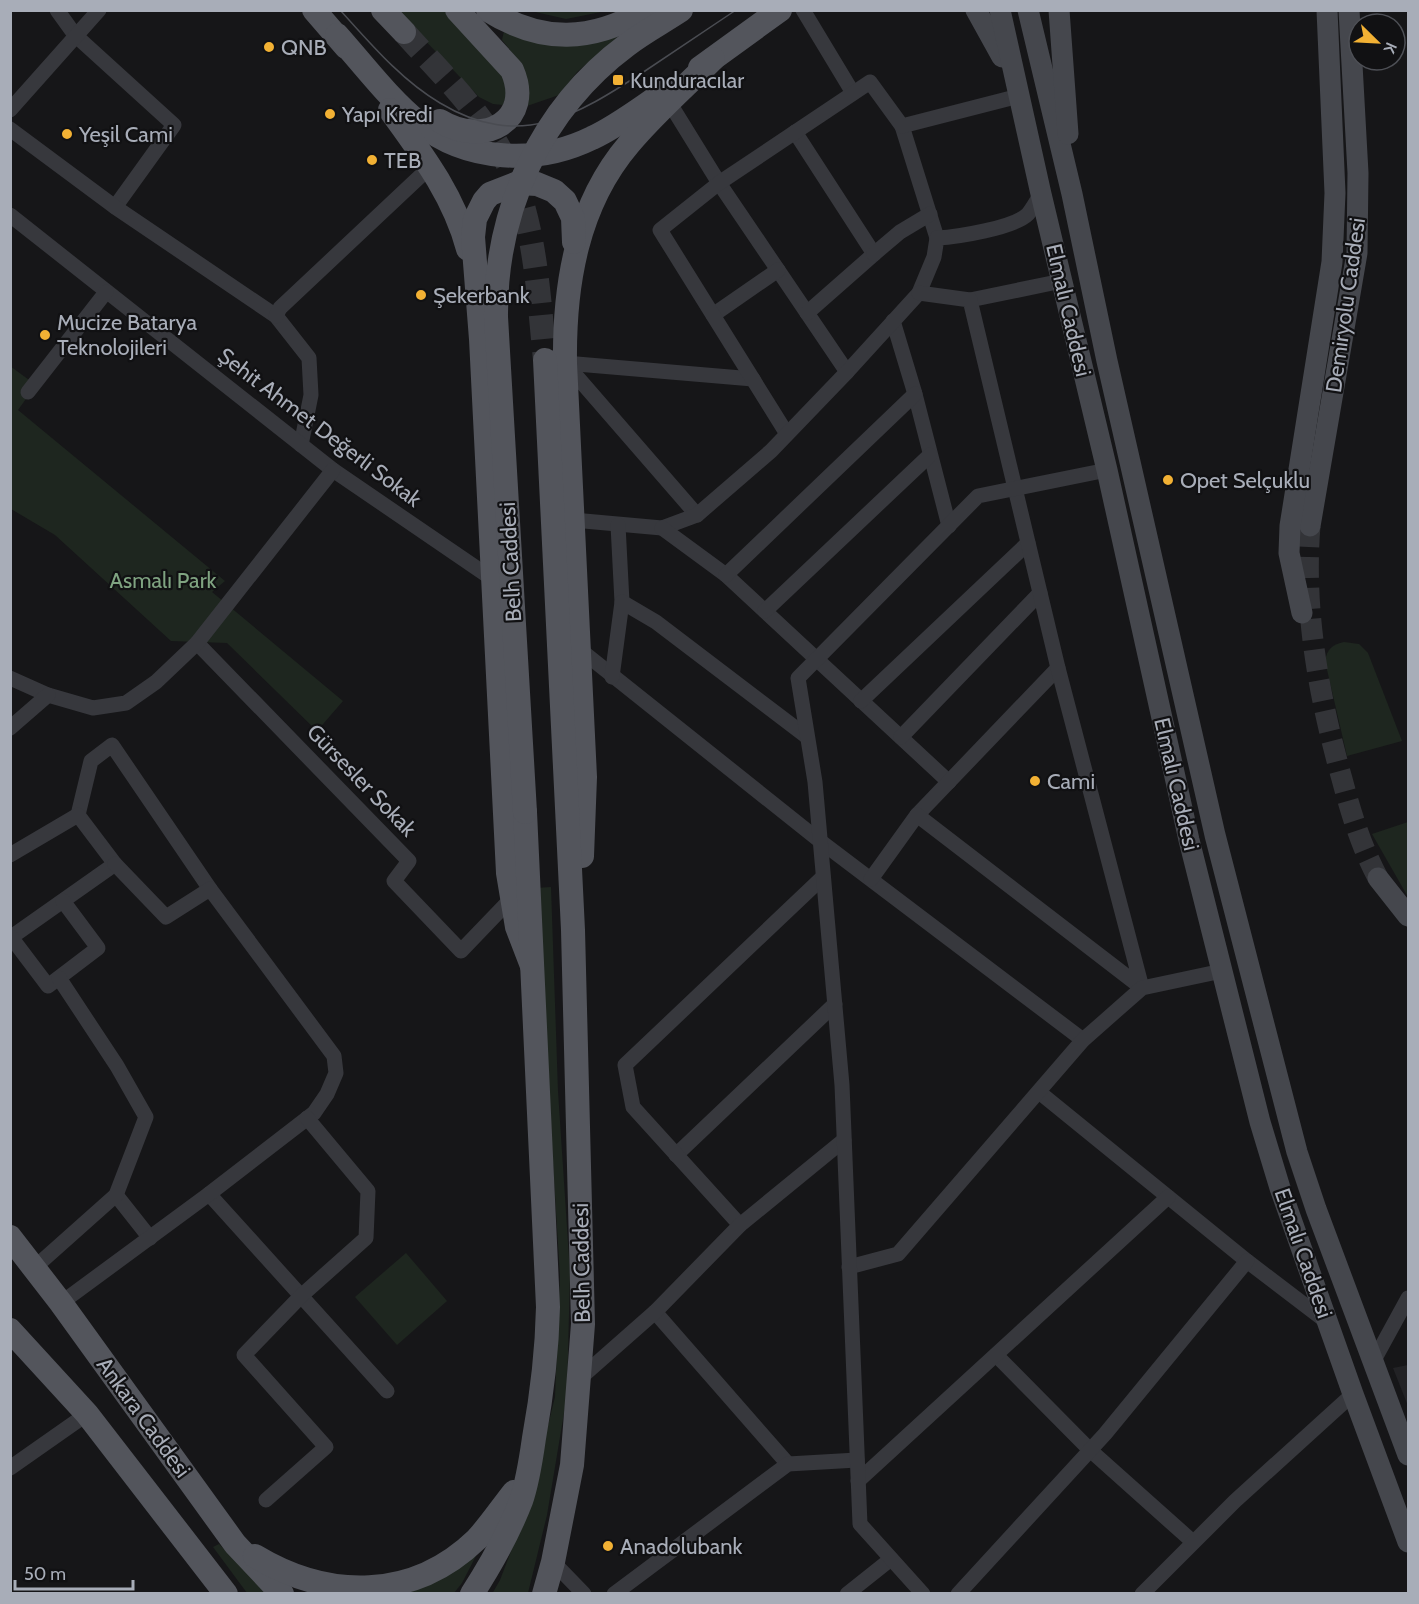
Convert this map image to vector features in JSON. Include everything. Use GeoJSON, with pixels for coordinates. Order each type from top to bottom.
{"type":"FeatureCollection","features":[{"type":"Feature","properties":{"kind":"main road"},"geometry":{"type":"LineString","coordinates":[[314,10],[417,122],[442,139],[460,147],[489,154],[540,153],[567,148],[592,138],[608,130],[713,59],[780,10]]}},
{"type":"Feature","properties":{"kind":"main road"},"geometry":{"type":"LineString","coordinates":[[383,10],[404,32]]}},
{"type":"Feature","properties":{"kind":"main road"},"geometry":{"type":"LineString","coordinates":[[337,35],[436,118],[464,132],[481,133],[501,125],[508,117],[516,100],[516,80],[506,62],[457,10]]}},
{"type":"Feature","properties":{"kind":"main road"},"geometry":{"type":"LineString","coordinates":[[488,10],[519,28],[541,34],[562,35],[601,30],[622,23],[646,10]]}},
{"type":"Feature","properties":{"kind":"main road","name":"Belh Caddesi"},"geometry":{"type":"LineString","coordinates":[[472,1593],[488,1569],[521,1501],[542,1396],[547,1349],[548,1307],[525,812],[496,301],[498,265],[516,195],[529,163],[548,129],[575,93],[592,76],[628,45],[681,10]]}},
{"type":"Feature","properties":{"kind":"main road"},"geometry":{"type":"LineString","coordinates":[[976,10],[999,50],[1019,96]]}},
{"type":"Feature","properties":{"kind":"main road","name":"Elmalı Caddesi"},"geometry":{"type":"LineString","coordinates":[[1000,10],[1190,840],[1267,1144],[1280,1188],[1408,1542]]}},
{"type":"Feature","properties":{"kind":"main road","name":"Elmalı Caddesi"},"geometry":{"type":"LineString","coordinates":[[1028,10],[1072,194],[1107,361],[1215,836],[1297,1152],[1408,1455]]}},
{"type":"Feature","properties":{"kind":"main road"},"geometry":{"type":"LineString","coordinates":[[1059,10],[1072,194]]}},
{"type":"Feature","properties":{"kind":"main road"},"geometry":{"type":"LineString","coordinates":[[1302,613],[1289,553],[1290,526],[1329,293],[1335,215],[1327,10]]}},
{"type":"Feature","properties":{"kind":"main road","name":"Demiryolu Caddesi"},"geometry":{"type":"LineString","coordinates":[[1310,526],[1357,253],[1358,173],[1349,10]]}},
{"type":"Feature","properties":{"kind":"main road"},"geometry":{"type":"LineString","coordinates":[[337,35],[442,184],[457,215],[476,279]]}},
{"type":"Feature","properties":{"kind":"main road"},"geometry":{"type":"LineString","coordinates":[[574,252],[585,218],[605,178],[629,143],[713,59]]}},
{"type":"Feature","properties":{"kind":"main road"},"geometry":{"type":"LineString","coordinates":[[476,279],[473,237],[475,219],[490,194],[508,185],[537,184],[561,196],[570,208],[573,218],[574,252]]}},
{"type":"Feature","properties":{"kind":"main road","name":"Belh Caddesi"},"geometry":{"type":"LineString","coordinates":[[545,1592],[573,1465],[583,1312],[555,361],[567,306],[574,252]]}},
{"type":"Feature","properties":{"kind":"main road","name":"Belh Caddesi"},"geometry":{"type":"LineString","coordinates":[[476,279],[511,899],[517,927],[532,966]]}},
{"type":"Feature","properties":{"kind":"main road","name":"Belh Caddesi"},"geometry":{"type":"LineString","coordinates":[[555,361],[573,520],[585,806],[581,873],[573,930]]}},
{"type":"Feature","properties":{"kind":"main road"},"geometry":{"type":"LineString","coordinates":[[1377,878],[1408,916]]}},
{"type":"Feature","properties":{"kind":"main road","name":"Ankara Caddesi"},"geometry":{"type":"LineString","coordinates":[[10,1237],[61,1303],[235,1544],[282,1593]]}},
{"type":"Feature","properties":{"kind":"main road","name":"Ankara Caddesi"},"geometry":{"type":"LineString","coordinates":[[10,1330],[87,1414],[224,1592]]}},
{"type":"Feature","properties":{"kind":"main road"},"geometry":{"type":"LineString","coordinates":[[235,1544],[272,1566],[320,1584],[367,1589],[392,1585],[421,1575],[447,1562],[477,1538],[514,1492],[529,1468]]}},
{"type":"Feature","properties":{"kind":"street"},"geometry":{"type":"LineString","coordinates":[[57,10],[75,35],[174,125],[115,207]]}},
{"type":"Feature","properties":{"kind":"street"},"geometry":{"type":"LineString","coordinates":[[10,111],[99,10]]}},
{"type":"Feature","properties":{"kind":"street"},"geometry":{"type":"LineString","coordinates":[[803,10],[853,93]]}},
{"type":"Feature","properties":{"kind":"street"},"geometry":{"type":"LineString","coordinates":[[573,520],[662,528],[697,515],[771,451],[847,372],[919,293],[934,257],[937,238],[902,126],[870,82],[719,183],[660,230],[787,434]]}},
{"type":"Feature","properties":{"kind":"street"},"geometry":{"type":"LineString","coordinates":[[902,126],[1019,96]]}},
{"type":"Feature","properties":{"kind":"street"},"geometry":{"type":"LineString","coordinates":[[669,102],[719,183],[847,372]]}},
{"type":"Feature","properties":{"kind":"street"},"geometry":{"type":"LineString","coordinates":[[10,129],[115,207],[276,316],[309,358],[311,395],[301,445]]}},
{"type":"Feature","properties":{"kind":"street"},"geometry":{"type":"LineString","coordinates":[[795,132],[874,254]]}},
{"type":"Feature","properties":{"kind":"street"},"geometry":{"type":"LineString","coordinates":[[276,316],[280,308],[430,167]]}},
{"type":"Feature","properties":{"kind":"street"},"geometry":{"type":"LineString","coordinates":[[937,238],[954,237],[1001,227],[1026,216],[1041,194]]}},
{"type":"Feature","properties":{"kind":"street"},"geometry":{"type":"LineString","coordinates":[[807,313],[900,232],[930,214]]}},
{"type":"Feature","properties":{"kind":"street","name":"Şehit Ahmet Değerli Sokak"},"geometry":{"type":"LineString","coordinates":[[10,215],[333,470],[494,580]]}},
{"type":"Feature","properties":{"kind":"street"},"geometry":{"type":"LineString","coordinates":[[713,315],[778,270]]}},
{"type":"Feature","properties":{"kind":"street"},"geometry":{"type":"LineString","coordinates":[[919,293],[970,300],[1062,281]]}},
{"type":"Feature","properties":{"kind":"street"},"geometry":{"type":"LineString","coordinates":[[28,392],[106,292]]}},
{"type":"Feature","properties":{"kind":"street"},"geometry":{"type":"LineString","coordinates":[[970,300],[1058,668],[1142,988]]}},
{"type":"Feature","properties":{"kind":"street"},"geometry":{"type":"LineString","coordinates":[[893,321],[915,394],[949,526]]}},
{"type":"Feature","properties":{"kind":"street"},"geometry":{"type":"LineString","coordinates":[[555,361],[753,379]]}},
{"type":"Feature","properties":{"kind":"street"},"geometry":{"type":"LineString","coordinates":[[555,361],[697,515]]}},
{"type":"Feature","properties":{"kind":"street"},"geometry":{"type":"LineString","coordinates":[[726,575],[915,394]]}},
{"type":"Feature","properties":{"kind":"street"},"geometry":{"type":"LineString","coordinates":[[765,611],[930,455]]}},
{"type":"Feature","properties":{"kind":"street"},"geometry":{"type":"LineString","coordinates":[[10,678],[48,694],[93,708],[126,703],[156,682],[197,642],[333,470]]}},
{"type":"Feature","properties":{"kind":"street"},"geometry":{"type":"LineString","coordinates":[[922,1593],[860,1524],[842,1085],[815,782],[798,678],[978,496],[1107,470]]}},
{"type":"Feature","properties":{"kind":"street"},"geometry":{"type":"LineString","coordinates":[[612,677],[622,602],[618,525]]}},
{"type":"Feature","properties":{"kind":"street"},"geometry":{"type":"LineString","coordinates":[[662,528],[726,575],[949,782]]}},
{"type":"Feature","properties":{"kind":"street"},"geometry":{"type":"LineString","coordinates":[[861,701],[1028,543]]}},
{"type":"Feature","properties":{"kind":"street"},"geometry":{"type":"LineString","coordinates":[[901,737],[1040,593]]}},
{"type":"Feature","properties":{"kind":"street"},"geometry":{"type":"LineString","coordinates":[[622,602],[656,622],[806,736]]}},
{"type":"Feature","properties":{"kind":"street","name":"Gürsesler Sokak"},"geometry":{"type":"LineString","coordinates":[[197,642],[409,861],[394,881],[461,951],[511,899]]}},
{"type":"Feature","properties":{"kind":"street"},"geometry":{"type":"LineString","coordinates":[[578,648],[820,841],[1083,1040]]}},
{"type":"Feature","properties":{"kind":"street"},"geometry":{"type":"LineString","coordinates":[[871,879],[917,815],[1058,668]]}},
{"type":"Feature","properties":{"kind":"street"},"geometry":{"type":"LineString","coordinates":[[10,728],[48,694]]}},
{"type":"Feature","properties":{"kind":"street"},"geometry":{"type":"LineString","coordinates":[[10,855],[78,815],[91,761],[112,745],[210,889],[334,1056],[336,1073],[327,1094],[314,1113],[61,1303]]}},
{"type":"Feature","properties":{"kind":"street"},"geometry":{"type":"LineString","coordinates":[[78,815],[115,864],[166,917],[210,889]]}},
{"type":"Feature","properties":{"kind":"street"},"geometry":{"type":"LineString","coordinates":[[917,815],[1142,988]]}},
{"type":"Feature","properties":{"kind":"street"},"geometry":{"type":"LineString","coordinates":[[63,901],[98,948],[48,986],[11,938],[63,901],[115,864]]}},
{"type":"Feature","properties":{"kind":"street"},"geometry":{"type":"LineString","coordinates":[[740,1225],[633,1107],[625,1065],[824,877]]}},
{"type":"Feature","properties":{"kind":"street"},"geometry":{"type":"LineString","coordinates":[[849,1267],[898,1254],[1083,1040],[1142,988],[1222,971]]}},
{"type":"Feature","properties":{"kind":"street"},"geometry":{"type":"LineString","coordinates":[[34,1268],[116,1195],[146,1117],[117,1066],[59,978]]}},
{"type":"Feature","properties":{"kind":"street"},"geometry":{"type":"LineString","coordinates":[[676,1155],[835,1004]]}},
{"type":"Feature","properties":{"kind":"street"},"geometry":{"type":"LineString","coordinates":[[1039,1092],[1247,1261],[1328,1322]]}},
{"type":"Feature","properties":{"kind":"street"},"geometry":{"type":"LineString","coordinates":[[266,1500],[326,1447],[244,1355],[301,1296],[366,1238],[368,1191],[307,1118]]}},
{"type":"Feature","properties":{"kind":"street"},"geometry":{"type":"LineString","coordinates":[[579,1379],[655,1312],[740,1225],[844,1140]]}},
{"type":"Feature","properties":{"kind":"street"},"geometry":{"type":"LineString","coordinates":[[209,1194],[387,1391]]}},
{"type":"Feature","properties":{"kind":"street"},"geometry":{"type":"LineString","coordinates":[[116,1195],[150,1238]]}},
{"type":"Feature","properties":{"kind":"street"},"geometry":{"type":"LineString","coordinates":[[858,1481],[1168,1197]]}},
{"type":"Feature","properties":{"kind":"street"},"geometry":{"type":"LineString","coordinates":[[957,1593],[1090,1450],[1247,1261]]}},
{"type":"Feature","properties":{"kind":"street"},"geometry":{"type":"LineString","coordinates":[[1373,1362],[1408,1298]]}},
{"type":"Feature","properties":{"kind":"street"},"geometry":{"type":"LineString","coordinates":[[655,1312],[788,1464]]}},
{"type":"Feature","properties":{"kind":"street"},"geometry":{"type":"LineString","coordinates":[[996,1355],[1090,1450],[1193,1542]]}},
{"type":"Feature","properties":{"kind":"street"},"geometry":{"type":"LineString","coordinates":[[1142,1593],[1235,1501],[1353,1394]]}},
{"type":"Feature","properties":{"kind":"street"},"geometry":{"type":"LineString","coordinates":[[10,1468],[87,1414]]}},
{"type":"Feature","properties":{"kind":"street"},"geometry":{"type":"LineString","coordinates":[[614,1593],[788,1464],[857,1460]]}},
{"type":"Feature","properties":{"kind":"street"},"geometry":{"type":"LineString","coordinates":[[847,1593],[891,1559]]}},
{"type":"Feature","properties":{"kind":"street"},"geometry":{"type":"LineString","coordinates":[[553,1562],[584,1593]]}},
{"type":"Feature","properties":{"kind":"shaded area"},"geometry":{"type":"Polygon","coordinates":[[[1408,1365],[1408,1406],[1393,1368],[1408,1365]]]}},
{"type":"Feature","properties":{"kind":"green space"},"geometry":{"type":"Polygon","coordinates":[[[397,11],[450,11],[511,83],[503,105],[493,104],[479,97],[397,11]]]}},
{"type":"Feature","properties":{"kind":"green space"},"geometry":{"type":"Polygon","coordinates":[[[531,11],[606,11],[566,19],[531,11]]]}},
{"type":"Feature","properties":{"kind":"green space"},"geometry":{"type":"Polygon","coordinates":[[[504,31],[621,34],[577,72],[559,95],[527,106],[518,64],[502,40],[504,31]]]}},
{"type":"Feature","properties":{"kind":"green space","name":"Asmalı Park"},"geometry":{"type":"Polygon","coordinates":[[[10,366],[36,385],[18,410],[225,581],[212,592],[343,701],[317,731],[227,643],[171,641],[55,535],[11,509],[10,366]]]}},
{"type":"Feature","properties":{"kind":"green space"},"geometry":{"type":"Polygon","coordinates":[[[1344,642],[1359,644],[1368,653],[1402,741],[1347,756],[1325,661],[1331,648],[1344,642]]]}},
{"type":"Feature","properties":{"kind":"green space"},"geometry":{"type":"Polygon","coordinates":[[[1408,822],[1408,897],[1372,834],[1408,822]]]}},
{"type":"Feature","properties":{"kind":"green space"},"geometry":{"type":"Polygon","coordinates":[[[551,887],[558,1091],[570,1273],[567,1395],[547,1515],[528,1593],[492,1594],[500,1580],[527,1510],[555,1397],[560,1276],[536,888],[551,887]]]}},
{"type":"Feature","properties":{"kind":"green space"},"geometry":{"type":"Polygon","coordinates":[[[406,1253],[447,1301],[397,1345],[355,1297],[406,1253]]]}},
{"type":"Feature","properties":{"kind":"green space"},"geometry":{"type":"Polygon","coordinates":[[[219,1544],[267,1593],[247,1593],[213,1547],[219,1544]]]}},
{"type":"Feature","properties":{"kind":"green space"},"geometry":{"type":"Polygon","coordinates":[[[480,1548],[462,1583],[454,1593],[388,1594],[480,1548]]]}},
{"type":"Feature","properties":{"kind":"tunnel"},"geometry":{"type":"LineString","coordinates":[[404,32],[466,101],[505,158],[521,201],[532,245],[545,360]]}},
{"type":"Feature","properties":{"kind":"tunnel"},"geometry":{"type":"LineString","coordinates":[[1310,526],[1308,558],[1311,622],[1326,717],[1349,804],[1378,878]]}},
{"type":"Feature","properties":{"kind":"tram line"},"geometry":{"type":"LineString","coordinates":[[340,10],[399,72],[440,103],[469,117],[496,125],[522,126],[547,122],[571,114],[595,102],[736,10]]}},
{"type":"Feature","properties":{"kind":"place","name":"QNB"},"geometry":{"type":"Point","coordinates":[269,47]}},
{"type":"Feature","properties":{"kind":"place","name":"Kunduracılar"},"geometry":{"type":"Point","coordinates":[618,80]}},
{"type":"Feature","properties":{"kind":"place","name":"Yapı Kredi"},"geometry":{"type":"Point","coordinates":[330,114]}},
{"type":"Feature","properties":{"kind":"place","name":"Yeşil Cami"},"geometry":{"type":"Point","coordinates":[67,134]}},
{"type":"Feature","properties":{"kind":"place","name":"TEB"},"geometry":{"type":"Point","coordinates":[372,160]}},
{"type":"Feature","properties":{"kind":"place","name":"Şekerbank"},"geometry":{"type":"Point","coordinates":[421,295]}},
{"type":"Feature","properties":{"kind":"place","name":"Mucize Batarya Teknolojileri"},"geometry":{"type":"Point","coordinates":[45,335]}},
{"type":"Feature","properties":{"kind":"place","name":"Opet Selçuklu"},"geometry":{"type":"Point","coordinates":[1168,480]}},
{"type":"Feature","properties":{"kind":"place","name":"Cami"},"geometry":{"type":"Point","coordinates":[1035,781]}},
{"type":"Feature","properties":{"kind":"place","name":"Anadolubank"},"geometry":{"type":"Point","coordinates":[608,1546]}}]}
